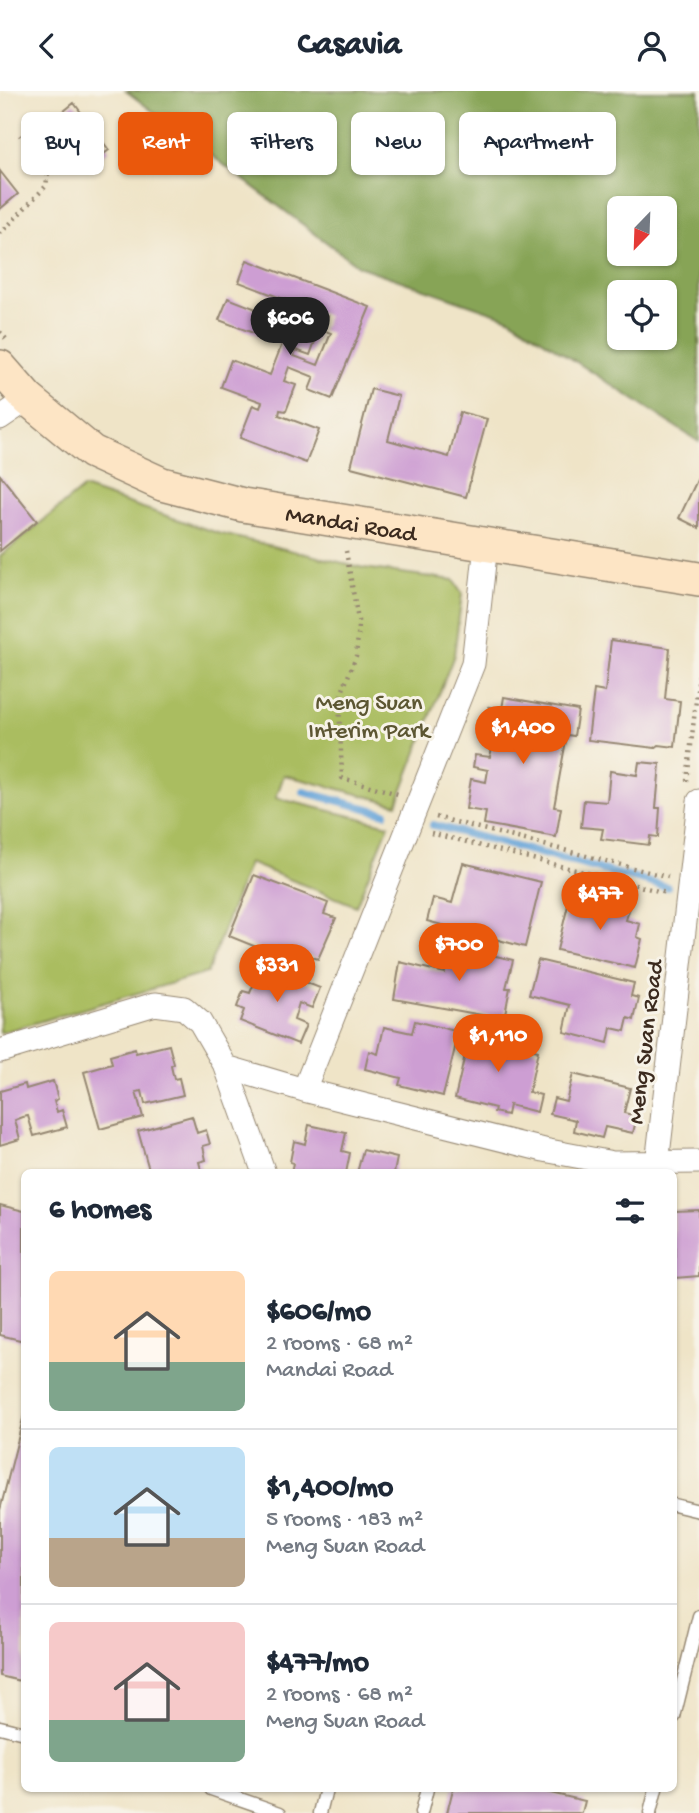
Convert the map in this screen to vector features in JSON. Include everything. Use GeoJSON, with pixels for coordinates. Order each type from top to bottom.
{"type":"FeatureCollection","features":[{"type":"Feature","properties":{"kind":"main road","name":"Mandai Road"},"geometry":{"type":"LineString","coordinates":[[0,367],[28,399],[92,452],[162,484],[243,505],[699,579]]}},
{"type":"Feature","properties":{"kind":"street"},"geometry":{"type":"LineString","coordinates":[[0,418],[28,399]]}},
{"type":"Feature","properties":{"kind":"street"},"geometry":{"type":"LineString","coordinates":[[304,1090],[473,664],[486,545]]}},
{"type":"Feature","properties":{"kind":"street","name":"Meng Suan Road"},"geometry":{"type":"LineString","coordinates":[[657,1164],[699,801]]}},
{"type":"Feature","properties":{"kind":"street"},"geometry":{"type":"LineString","coordinates":[[0,1051],[155,1004],[184,1008],[200,1022],[226,1067],[263,1169]]}},
{"type":"Feature","properties":{"kind":"street"},"geometry":{"type":"LineString","coordinates":[[226,1067],[304,1090],[544,1150],[613,1163],[699,1163]]}},
{"type":"Feature","properties":{"kind":"lane"},"geometry":{"type":"LineString","coordinates":[[677,1506],[699,1511]]}},
{"type":"Feature","properties":{"kind":"lane"},"geometry":{"type":"LineString","coordinates":[[677,1705],[699,1616]]}},
{"type":"Feature","properties":{"kind":"lane"},"geometry":{"type":"LineString","coordinates":[[0,1727],[21,1732]]}},
{"type":"Feature","properties":{"kind":"lane"},"geometry":{"type":"LineString","coordinates":[[220,1792],[280,1813]]}},
{"type":"Feature","properties":{"kind":"lane"},"geometry":{"type":"LineString","coordinates":[[320,1813],[325,1792]]}},
{"type":"Feature","properties":{"kind":"lane"},"geometry":{"type":"LineString","coordinates":[[421,1813],[426,1792]]}},
{"type":"Feature","properties":{"kind":"lane"},"geometry":{"type":"LineString","coordinates":[[650,1813],[655,1792]]}},
{"type":"Feature","properties":{"kind":"path"},"geometry":{"type":"LineString","coordinates":[[0,234],[46,186],[48,173],[20,135]]}},
{"type":"Feature","properties":{"kind":"path"},"geometry":{"type":"LineString","coordinates":[[333,549],[359,554]]}},
{"type":"Feature","properties":{"kind":"path"},"geometry":{"type":"LineString","coordinates":[[346,551],[359,626],[356,656],[339,700],[342,778],[404,796]]}},
{"type":"Feature","properties":{"kind":"path"},"geometry":{"type":"LineString","coordinates":[[429,815],[676,879]]}},
{"type":"Feature","properties":{"kind":"path"},"geometry":{"type":"LineString","coordinates":[[423,831],[674,895]]}},
{"type":"Feature","properties":{"kind":"green space"},"geometry":{"type":"Polygon","coordinates":[[[126,91],[699,91],[699,442],[509,318],[358,266],[237,175],[337,175],[337,112],[227,112],[227,167],[213,157],[213,112],[154,112],[126,91]]]}},
{"type":"Feature","properties":{"kind":"green space","name":"Meng Suan Interim Park"},"geometry":{"type":"Polygon","coordinates":[[[83,488],[218,533],[364,568],[453,580],[462,594],[454,655],[397,804],[284,775],[276,798],[389,825],[356,906],[249,863],[207,973],[0,1033],[0,556],[83,488]]]}},
{"type":"Feature","properties":{"kind":"building"},"geometry":{"type":"Polygon","coordinates":[[[74,103],[81,112],[63,112],[74,103]]]}},
{"type":"Feature","properties":{"kind":"building"},"geometry":{"type":"Polygon","coordinates":[[[0,171],[18,194],[0,209],[0,171]]]}},
{"type":"Feature","properties":{"kind":"building"},"geometry":{"type":"Polygon","coordinates":[[[247,260],[370,307],[332,399],[309,390],[314,377],[289,367],[284,381],[296,385],[286,411],[280,410],[279,415],[319,430],[306,463],[240,438],[253,405],[260,408],[262,402],[221,387],[231,360],[270,375],[282,344],[219,320],[228,298],[318,333],[310,355],[296,350],[294,356],[318,365],[331,333],[322,330],[328,316],[239,282],[247,260]]]}},
{"type":"Feature","properties":{"kind":"building"},"geometry":{"type":"Polygon","coordinates":[[[371,389],[399,396],[388,440],[449,457],[460,412],[487,419],[466,497],[351,467],[371,389]]]}},
{"type":"Feature","properties":{"kind":"building"},"geometry":{"type":"Polygon","coordinates":[[[0,475],[37,521],[0,551],[0,475]]]}},
{"type":"Feature","properties":{"kind":"building"},"geometry":{"type":"Polygon","coordinates":[[[699,476],[699,528],[679,518],[699,476]]]}},
{"type":"Feature","properties":{"kind":"building"},"geometry":{"type":"Polygon","coordinates":[[[611,640],[670,648],[665,699],[680,701],[675,747],[659,745],[655,748],[588,740],[594,690],[605,692],[611,640]]]}},
{"type":"Feature","properties":{"kind":"building"},"geometry":{"type":"Polygon","coordinates":[[[504,697],[578,710],[574,736],[567,735],[554,807],[561,808],[556,837],[484,824],[486,812],[466,809],[471,779],[486,782],[488,770],[473,767],[475,755],[490,757],[494,739],[484,738],[489,707],[502,709],[504,697]]]}},
{"type":"Feature","properties":{"kind":"building"},"geometry":{"type":"Polygon","coordinates":[[[639,762],[660,764],[656,808],[660,808],[658,837],[650,836],[649,845],[601,839],[603,829],[581,827],[584,800],[607,802],[610,771],[637,775],[639,762]]]}},
{"type":"Feature","properties":{"kind":"building"},"geometry":{"type":"Polygon","coordinates":[[[463,863],[541,882],[525,947],[427,921],[433,898],[452,903],[463,863]]]}},
{"type":"Feature","properties":{"kind":"building"},"geometry":{"type":"Polygon","coordinates":[[[254,875],[328,903],[324,914],[336,918],[318,959],[307,955],[303,966],[229,936],[254,875]]]}},
{"type":"Feature","properties":{"kind":"building"},"geometry":{"type":"Polygon","coordinates":[[[571,893],[630,907],[626,920],[640,924],[637,937],[642,939],[635,968],[557,950],[571,893]]]}},
{"type":"Feature","properties":{"kind":"building"},"geometry":{"type":"Polygon","coordinates":[[[440,943],[513,960],[506,988],[510,988],[504,1019],[394,999],[400,962],[445,973],[447,963],[436,961],[440,943]]]}},
{"type":"Feature","properties":{"kind":"building"},"geometry":{"type":"Polygon","coordinates":[[[538,960],[634,983],[631,996],[639,998],[634,1020],[628,1018],[625,1031],[611,1028],[608,1043],[564,1032],[570,1005],[529,995],[538,960]]]}},
{"type":"Feature","properties":{"kind":"building"},"geometry":{"type":"Polygon","coordinates":[[[262,965],[320,988],[312,1008],[299,1003],[294,1020],[306,1025],[298,1044],[240,1021],[244,1010],[237,1007],[243,991],[250,993],[262,965]]]}},
{"type":"Feature","properties":{"kind":"building"},"geometry":{"type":"Polygon","coordinates":[[[415,1021],[459,1032],[443,1096],[399,1085],[401,1078],[365,1069],[369,1051],[378,1054],[384,1027],[412,1033],[415,1021]]]}},
{"type":"Feature","properties":{"kind":"building"},"geometry":{"type":"Polygon","coordinates":[[[471,1029],[511,1038],[510,1044],[538,1051],[529,1092],[541,1095],[537,1112],[509,1105],[507,1115],[494,1112],[495,1108],[455,1098],[471,1029]]]}},
{"type":"Feature","properties":{"kind":"building"},"geometry":{"type":"Polygon","coordinates":[[[169,1045],[174,1064],[171,1066],[174,1079],[179,1078],[183,1095],[145,1104],[142,1091],[136,1092],[143,1117],[100,1129],[84,1072],[112,1064],[110,1056],[135,1049],[136,1053],[169,1045]]]}},
{"type":"Feature","properties":{"kind":"building"},"geometry":{"type":"Polygon","coordinates":[[[573,1074],[630,1088],[624,1113],[637,1116],[633,1133],[605,1127],[602,1138],[574,1131],[576,1120],[550,1114],[554,1098],[566,1101],[573,1074]]]}},
{"type":"Feature","properties":{"kind":"building"},"geometry":{"type":"Polygon","coordinates":[[[53,1081],[58,1099],[54,1101],[57,1112],[62,1110],[67,1127],[34,1136],[28,1116],[23,1117],[15,1120],[20,1139],[0,1145],[0,1091],[25,1084],[26,1089],[53,1081]]]}},
{"type":"Feature","properties":{"kind":"building"},"geometry":{"type":"Polygon","coordinates":[[[192,1116],[197,1133],[206,1130],[210,1144],[203,1146],[206,1160],[199,1162],[201,1169],[149,1169],[138,1131],[192,1116]]]}},
{"type":"Feature","properties":{"kind":"building"},"geometry":{"type":"Polygon","coordinates":[[[309,1125],[346,1133],[342,1151],[350,1153],[347,1169],[292,1169],[293,1163],[290,1162],[294,1141],[305,1144],[309,1125]]]}},
{"type":"Feature","properties":{"kind":"building"},"geometry":{"type":"Polygon","coordinates":[[[363,1150],[397,1158],[395,1169],[358,1169],[363,1150]]]}},
{"type":"Feature","properties":{"kind":"building"},"geometry":{"type":"Polygon","coordinates":[[[0,1205],[21,1210],[21,1340],[0,1335],[0,1205]]]}},
{"type":"Feature","properties":{"kind":"building"},"geometry":{"type":"Polygon","coordinates":[[[699,1210],[699,1276],[677,1278],[677,1211],[699,1210]]]}},
{"type":"Feature","properties":{"kind":"building"},"geometry":{"type":"Polygon","coordinates":[[[21,1427],[21,1681],[0,1676],[0,1510],[21,1427]]]}},
{"type":"Feature","properties":{"kind":"building"},"geometry":{"type":"Polygon","coordinates":[[[452,1792],[546,1792],[585,1801],[582,1813],[447,1813],[452,1792]]]}},
{"type":"Feature","properties":{"kind":"waterway"},"geometry":{"type":"LineString","coordinates":[[304,792],[385,813]]}},
{"type":"Feature","properties":{"kind":"waterway"},"geometry":{"type":"LineString","coordinates":[[433,825],[667,887]]}}]}
